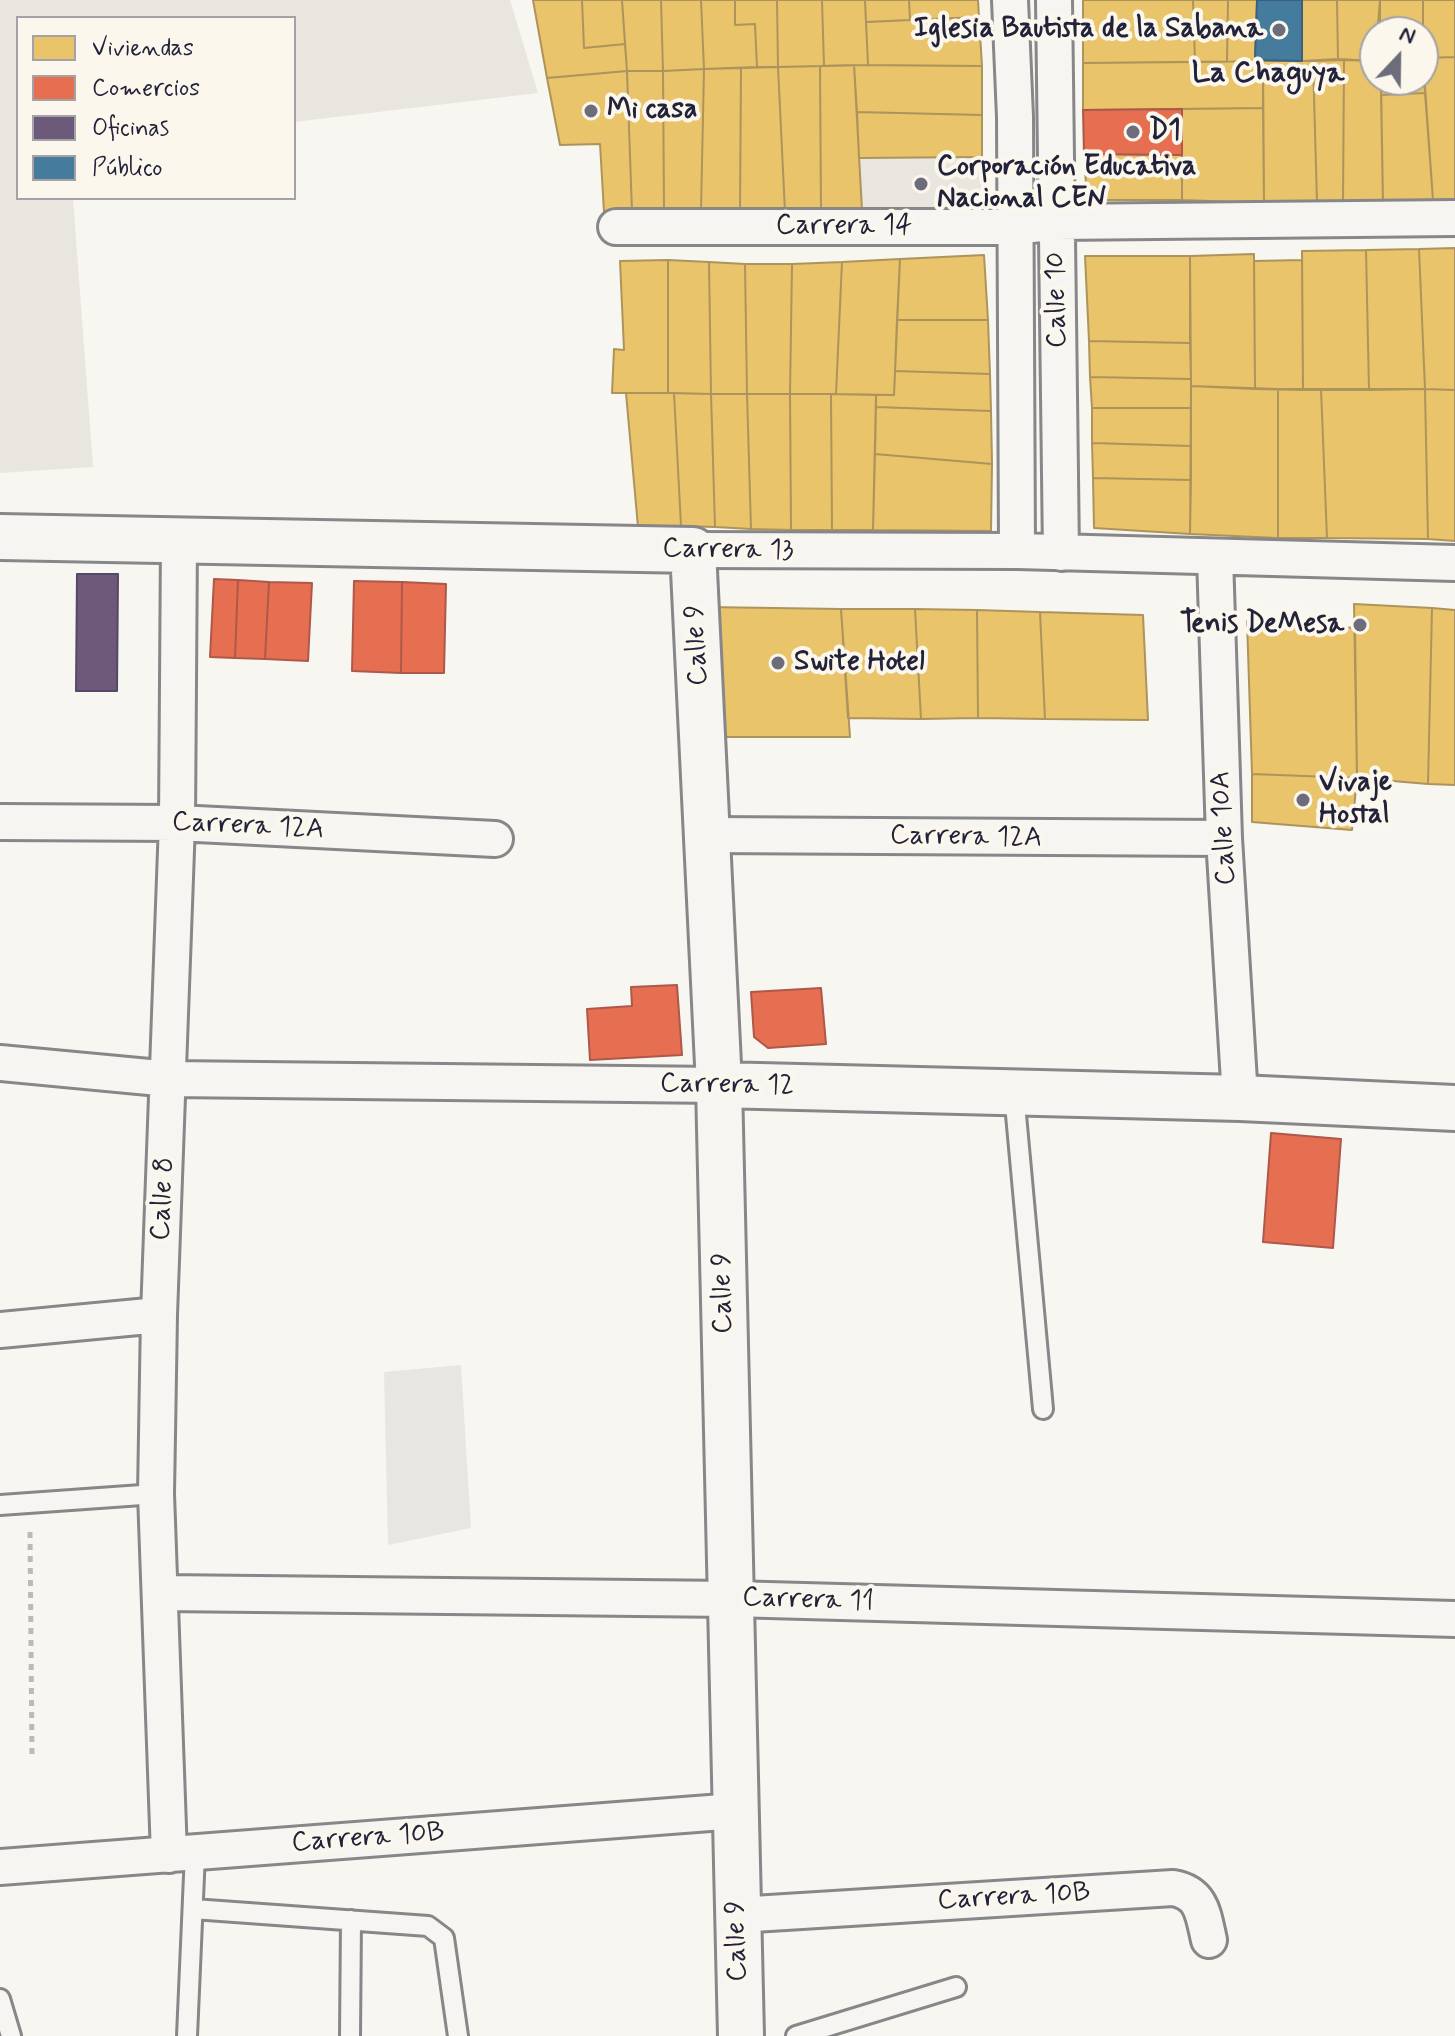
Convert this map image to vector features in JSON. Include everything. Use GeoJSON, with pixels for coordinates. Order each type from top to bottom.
{"type":"FeatureCollection","features":[{"type":"Feature","properties":{"kind":"main road","name":"Carrera 13"},"geometry":{"type":"LineString","coordinates":[[0,537],[693,550]]}},
{"type":"Feature","properties":{"kind":"main road","name":"Calle 9"},"geometry":{"type":"LineString","coordinates":[[693,550],[719,1085],[741,2036]]}},
{"type":"Feature","properties":{"kind":"main road","name":"Carrera 12"},"geometry":{"type":"LineString","coordinates":[[719,1085],[1240,1098],[1455,1108]]}},
{"type":"Feature","properties":{"kind":"street","name":"Calle 10"},"geometry":{"type":"LineString","coordinates":[[1010,0],[1015,117],[1017,551]]}},
{"type":"Feature","properties":{"kind":"street","name":"Calle 10"},"geometry":{"type":"LineString","coordinates":[[1054,0],[1061,553]]}},
{"type":"Feature","properties":{"kind":"street"},"geometry":{"type":"LineString","coordinates":[[1015,117],[1056,117]]}},
{"type":"Feature","properties":{"kind":"street","name":"Carrera 14"},"geometry":{"type":"LineString","coordinates":[[616,227],[1015,227],[1057,222],[1455,218]]}},
{"type":"Feature","properties":{"kind":"street","name":"Calle 8"},"geometry":{"type":"LineString","coordinates":[[179,542],[177,823],[159,1315],[156,1494],[182,1854]]}},
{"type":"Feature","properties":{"kind":"street","name":"Carrera 13"},"geometry":{"type":"LineString","coordinates":[[693,550],[856,553],[1017,551],[1455,563]]}},
{"type":"Feature","properties":{"kind":"street","name":"Calle 10A"},"geometry":{"type":"LineString","coordinates":[[1215,557],[1224,838],[1240,1098]]}},
{"type":"Feature","properties":{"kind":"street","name":"Carrera 12A"},"geometry":{"type":"LineString","coordinates":[[0,822],[177,823],[495,839]]}},
{"type":"Feature","properties":{"kind":"street","name":"Carrera 12A"},"geometry":{"type":"LineString","coordinates":[[707,835],[1224,838]]}},
{"type":"Feature","properties":{"kind":"street","name":"Carrera 12"},"geometry":{"type":"LineString","coordinates":[[0,1063],[170,1079],[719,1085]]}},
{"type":"Feature","properties":{"kind":"street"},"geometry":{"type":"LineString","coordinates":[[0,1330],[159,1315]]}},
{"type":"Feature","properties":{"kind":"street","name":"Carrera 11"},"geometry":{"type":"LineString","coordinates":[[162,1593],[732,1599],[1455,1619]]}},
{"type":"Feature","properties":{"kind":"street","name":"Carrera 10B"},"geometry":{"type":"LineString","coordinates":[[0,1867],[736,1811]]}},
{"type":"Feature","properties":{"kind":"street","name":"Carrera 10B"},"geometry":{"type":"LineString","coordinates":[[737,1915],[1173,1888],[1187,1891],[1200,1902],[1209,1940]]}},
{"type":"Feature","properties":{"kind":"lane"},"geometry":{"type":"LineString","coordinates":[[1014,1093],[1043,1409]]}},
{"type":"Feature","properties":{"kind":"lane"},"geometry":{"type":"LineString","coordinates":[[0,1505],[156,1494]]}},
{"type":"Feature","properties":{"kind":"lane"},"geometry":{"type":"LineString","coordinates":[[182,1854],[193,1909],[187,2036]]}},
{"type":"Feature","properties":{"kind":"lane"},"geometry":{"type":"LineString","coordinates":[[193,1909],[428,1926],[444,1938],[458,2036]]}},
{"type":"Feature","properties":{"kind":"lane"},"geometry":{"type":"LineString","coordinates":[[350,2036],[351,1920]]}},
{"type":"Feature","properties":{"kind":"lane"},"geometry":{"type":"LineString","coordinates":[[796,2036],[956,1987]]}},
{"type":"Feature","properties":{"kind":"lane"},"geometry":{"type":"LineString","coordinates":[[0,1999],[11,2036]]}},
{"type":"Feature","properties":{"kind":"path"},"geometry":{"type":"LineString","coordinates":[[30,1503],[32,1756]]}},
{"type":"Feature","properties":{"kind":"shaded area"},"geometry":{"type":"Polygon","coordinates":[[[0,0],[510,0],[538,93],[296,122],[296,16],[16,16],[16,200],[73,200],[93,467],[0,473],[0,0]]]}},
{"type":"Feature","properties":{"kind":"shaded area","name":"Corporación Educativa Nacional CEN"},"geometry":{"type":"Polygon","coordinates":[[[982,157],[982,211],[862,210],[859,158],[982,157]]]}},
{"type":"Feature","properties":{"kind":"shaded area"},"geometry":{"type":"Polygon","coordinates":[[[461,1365],[471,1528],[388,1545],[384,1372],[461,1365]]]}},
{"type":"Feature","properties":{"kind":"building: Viviendas"},"geometry":{"type":"Polygon","coordinates":[[[533,0],[582,0],[584,48],[625,44],[627,71],[547,78],[533,0]]]}},
{"type":"Feature","properties":{"kind":"building: Viviendas"},"geometry":{"type":"Polygon","coordinates":[[[582,0],[622,0],[625,44],[584,48],[582,0]]]}},
{"type":"Feature","properties":{"kind":"building: Viviendas"},"geometry":{"type":"Polygon","coordinates":[[[622,0],[661,0],[663,71],[627,71],[622,0]]]}},
{"type":"Feature","properties":{"kind":"building: Viviendas"},"geometry":{"type":"Polygon","coordinates":[[[661,0],[701,0],[704,69],[663,71],[661,0]]]}},
{"type":"Feature","properties":{"kind":"building: Viviendas"},"geometry":{"type":"Polygon","coordinates":[[[701,0],[735,0],[735,25],[755,24],[757,67],[704,69],[701,0]]]}},
{"type":"Feature","properties":{"kind":"building: Viviendas"},"geometry":{"type":"Polygon","coordinates":[[[735,0],[777,0],[778,67],[757,67],[755,24],[735,25],[735,0]]]}},
{"type":"Feature","properties":{"kind":"building: Viviendas"},"geometry":{"type":"Polygon","coordinates":[[[777,0],[822,0],[824,66],[778,67],[777,0]]]}},
{"type":"Feature","properties":{"kind":"building: Viviendas"},"geometry":{"type":"Polygon","coordinates":[[[822,0],[865,0],[868,65],[824,66],[822,0]]]}},
{"type":"Feature","properties":{"kind":"building: Viviendas"},"geometry":{"type":"Polygon","coordinates":[[[865,0],[909,0],[910,20],[866,22],[865,0]]]}},
{"type":"Feature","properties":{"kind":"building: Viviendas"},"geometry":{"type":"Polygon","coordinates":[[[909,0],[978,0],[979,17],[910,20],[909,0]]]}},
{"type":"Feature","properties":{"kind":"building: Viviendas"},"geometry":{"type":"Polygon","coordinates":[[[1083,0],[1193,0],[1195,62],[1083,63],[1083,0]]]}},
{"type":"Feature","properties":{"kind":"building: Viviendas"},"geometry":{"type":"Polygon","coordinates":[[[1193,0],[1228,0],[1227,62],[1195,62],[1193,0]]]}},
{"type":"Feature","properties":{"kind":"building: Viviendas"},"geometry":{"type":"Polygon","coordinates":[[[1228,0],[1257,0],[1255,60],[1227,62],[1228,0]]]}},
{"type":"Feature","properties":{"kind":"building: Viviendas"},"geometry":{"type":"Polygon","coordinates":[[[1302,0],[1337,0],[1338,59],[1302,61],[1302,0]]]}},
{"type":"Feature","properties":{"kind":"building: Viviendas"},"geometry":{"type":"Polygon","coordinates":[[[1337,0],[1380,0],[1379,16],[1359,16],[1359,60],[1338,59],[1337,0]]]}},
{"type":"Feature","properties":{"kind":"building: Viviendas"},"geometry":{"type":"Polygon","coordinates":[[[1380,0],[1423,0],[1423,16],[1380,16],[1380,0]]]}},
{"type":"Feature","properties":{"kind":"building: Viviendas"},"geometry":{"type":"Polygon","coordinates":[[[1423,0],[1455,0],[1455,57],[1439,58],[1439,16],[1423,16],[1423,0]]]}},
{"type":"Feature","properties":{"kind":"building: Viviendas"},"geometry":{"type":"Polygon","coordinates":[[[979,17],[982,66],[868,65],[866,22],[979,17]]]}},
{"type":"Feature","properties":{"kind":"building: Viviendas"},"geometry":{"type":"Polygon","coordinates":[[[1455,57],[1455,199],[1433,200],[1426,96],[1439,96],[1439,58],[1455,57]]]}},
{"type":"Feature","properties":{"kind":"building: Viviendas"},"geometry":{"type":"Polygon","coordinates":[[[1344,60],[1343,203],[1317,202],[1313,61],[1344,60]]]}},
{"type":"Feature","properties":{"kind":"building: Viviendas"},"geometry":{"type":"Polygon","coordinates":[[[1344,60],[1359,60],[1359,96],[1381,96],[1383,202],[1343,203],[1344,60]]]}},
{"type":"Feature","properties":{"kind":"building: Viviendas"},"geometry":{"type":"Polygon","coordinates":[[[1263,61],[1263,108],[1083,110],[1083,63],[1263,61]]]}},
{"type":"Feature","properties":{"kind":"building: Viviendas"},"geometry":{"type":"Polygon","coordinates":[[[1263,61],[1313,61],[1317,202],[1264,203],[1263,61]]]}},
{"type":"Feature","properties":{"kind":"building: Viviendas"},"geometry":{"type":"Polygon","coordinates":[[[854,65],[982,66],[982,115],[857,112],[854,65]]]}},
{"type":"Feature","properties":{"kind":"building: Viviendas"},"geometry":{"type":"Polygon","coordinates":[[[854,65],[862,210],[821,210],[820,66],[854,65]]]}},
{"type":"Feature","properties":{"kind":"building: Viviendas"},"geometry":{"type":"Polygon","coordinates":[[[820,66],[821,210],[785,212],[778,67],[820,66]]]}},
{"type":"Feature","properties":{"kind":"building: Viviendas"},"geometry":{"type":"Polygon","coordinates":[[[778,67],[785,212],[740,212],[741,68],[778,67]]]}},
{"type":"Feature","properties":{"kind":"building: Viviendas"},"geometry":{"type":"Polygon","coordinates":[[[741,68],[740,212],[701,211],[704,69],[741,68]]]}},
{"type":"Feature","properties":{"kind":"building: Viviendas"},"geometry":{"type":"Polygon","coordinates":[[[704,69],[701,211],[664,211],[663,71],[704,69]]]}},
{"type":"Feature","properties":{"kind":"building: Viviendas","name":"Mi casa"},"geometry":{"type":"Polygon","coordinates":[[[627,71],[632,212],[604,212],[600,144],[560,145],[547,78],[627,71]]]}},
{"type":"Feature","properties":{"kind":"building: Viviendas"},"geometry":{"type":"Polygon","coordinates":[[[627,71],[663,71],[664,211],[632,212],[627,71]]]}},
{"type":"Feature","properties":{"kind":"building: Viviendas"},"geometry":{"type":"Polygon","coordinates":[[[1381,96],[1425,96],[1433,200],[1383,202],[1381,96]]]}},
{"type":"Feature","properties":{"kind":"building: Viviendas"},"geometry":{"type":"Polygon","coordinates":[[[1263,108],[1264,203],[1182,200],[1182,109],[1263,108]]]}},
{"type":"Feature","properties":{"kind":"building: Viviendas"},"geometry":{"type":"Polygon","coordinates":[[[857,112],[982,115],[982,157],[859,158],[857,112]]]}},
{"type":"Feature","properties":{"kind":"building: Viviendas"},"geometry":{"type":"Polygon","coordinates":[[[1084,154],[1182,155],[1182,200],[1087,200],[1084,154]]]}},
{"type":"Feature","properties":{"kind":"building: Viviendas"},"geometry":{"type":"Polygon","coordinates":[[[1455,248],[1455,390],[1425,389],[1419,249],[1455,248]]]}},
{"type":"Feature","properties":{"kind":"building: Viviendas"},"geometry":{"type":"Polygon","coordinates":[[[1419,249],[1425,389],[1369,390],[1366,250],[1419,249]]]}},
{"type":"Feature","properties":{"kind":"building: Viviendas"},"geometry":{"type":"Polygon","coordinates":[[[1366,250],[1369,390],[1303,390],[1302,251],[1366,250]]]}},
{"type":"Feature","properties":{"kind":"building: Viviendas"},"geometry":{"type":"Polygon","coordinates":[[[1254,254],[1255,389],[1191,386],[1190,256],[1254,254]]]}},
{"type":"Feature","properties":{"kind":"building: Viviendas"},"geometry":{"type":"Polygon","coordinates":[[[984,255],[988,320],[897,320],[900,259],[984,255]]]}},
{"type":"Feature","properties":{"kind":"building: Viviendas"},"geometry":{"type":"Polygon","coordinates":[[[1085,256],[1190,256],[1190,343],[1089,341],[1085,256]]]}},
{"type":"Feature","properties":{"kind":"building: Viviendas"},"geometry":{"type":"Polygon","coordinates":[[[900,259],[894,395],[836,394],[842,262],[900,259]]]}},
{"type":"Feature","properties":{"kind":"building: Viviendas"},"geometry":{"type":"Polygon","coordinates":[[[668,260],[668,393],[612,393],[614,349],[624,350],[620,261],[668,260]]]}},
{"type":"Feature","properties":{"kind":"building: Viviendas"},"geometry":{"type":"Polygon","coordinates":[[[668,260],[709,262],[711,394],[668,393],[668,260]]]}},
{"type":"Feature","properties":{"kind":"building: Viviendas"},"geometry":{"type":"Polygon","coordinates":[[[1302,260],[1303,390],[1255,389],[1254,261],[1302,260]]]}},
{"type":"Feature","properties":{"kind":"building: Viviendas"},"geometry":{"type":"Polygon","coordinates":[[[709,262],[745,264],[747,394],[711,394],[709,262]]]}},
{"type":"Feature","properties":{"kind":"building: Viviendas"},"geometry":{"type":"Polygon","coordinates":[[[842,262],[836,394],[790,394],[792,264],[842,262]]]}},
{"type":"Feature","properties":{"kind":"building: Viviendas"},"geometry":{"type":"Polygon","coordinates":[[[745,264],[792,264],[790,394],[747,394],[745,264]]]}},
{"type":"Feature","properties":{"kind":"building: Viviendas"},"geometry":{"type":"Polygon","coordinates":[[[897,320],[988,320],[990,374],[895,371],[897,320]]]}},
{"type":"Feature","properties":{"kind":"building: Viviendas"},"geometry":{"type":"Polygon","coordinates":[[[1089,341],[1190,343],[1191,379],[1090,377],[1089,341]]]}},
{"type":"Feature","properties":{"kind":"building: Viviendas"},"geometry":{"type":"Polygon","coordinates":[[[895,371],[990,374],[991,411],[876,407],[876,395],[894,395],[895,371]]]}},
{"type":"Feature","properties":{"kind":"building: Viviendas"},"geometry":{"type":"Polygon","coordinates":[[[1090,377],[1191,379],[1191,408],[1092,408],[1090,377]]]}},
{"type":"Feature","properties":{"kind":"building: Viviendas"},"geometry":{"type":"Polygon","coordinates":[[[1191,386],[1278,389],[1278,538],[1190,534],[1191,386]]]}},
{"type":"Feature","properties":{"kind":"building: Viviendas"},"geometry":{"type":"Polygon","coordinates":[[[1278,389],[1321,389],[1327,538],[1278,538],[1278,389]]]}},
{"type":"Feature","properties":{"kind":"building: Viviendas"},"geometry":{"type":"Polygon","coordinates":[[[1321,389],[1425,389],[1428,539],[1327,538],[1321,389]]]}},
{"type":"Feature","properties":{"kind":"building: Viviendas"},"geometry":{"type":"Polygon","coordinates":[[[1425,389],[1455,390],[1455,541],[1428,539],[1425,389]]]}},
{"type":"Feature","properties":{"kind":"building: Viviendas"},"geometry":{"type":"Polygon","coordinates":[[[626,393],[674,393],[681,526],[638,527],[626,393]]]}},
{"type":"Feature","properties":{"kind":"building: Viviendas"},"geometry":{"type":"Polygon","coordinates":[[[674,393],[711,394],[715,527],[681,526],[674,393]]]}},
{"type":"Feature","properties":{"kind":"building: Viviendas"},"geometry":{"type":"Polygon","coordinates":[[[711,394],[747,394],[751,529],[715,527],[711,394]]]}},
{"type":"Feature","properties":{"kind":"building: Viviendas"},"geometry":{"type":"Polygon","coordinates":[[[747,394],[790,394],[791,530],[751,529],[747,394]]]}},
{"type":"Feature","properties":{"kind":"building: Viviendas"},"geometry":{"type":"Polygon","coordinates":[[[790,394],[831,394],[832,530],[791,530],[790,394]]]}},
{"type":"Feature","properties":{"kind":"building: Viviendas"},"geometry":{"type":"Polygon","coordinates":[[[831,394],[876,395],[873,530],[832,530],[831,394]]]}},
{"type":"Feature","properties":{"kind":"building: Viviendas"},"geometry":{"type":"Polygon","coordinates":[[[876,407],[991,411],[992,464],[875,454],[876,407]]]}},
{"type":"Feature","properties":{"kind":"building: Viviendas"},"geometry":{"type":"Polygon","coordinates":[[[1092,408],[1191,408],[1191,446],[1092,443],[1092,408]]]}},
{"type":"Feature","properties":{"kind":"building: Viviendas"},"geometry":{"type":"Polygon","coordinates":[[[1092,443],[1191,446],[1191,480],[1093,478],[1092,443]]]}},
{"type":"Feature","properties":{"kind":"building: Viviendas"},"geometry":{"type":"Polygon","coordinates":[[[875,454],[992,464],[991,531],[873,530],[875,454]]]}},
{"type":"Feature","properties":{"kind":"building: Viviendas"},"geometry":{"type":"Polygon","coordinates":[[[1093,478],[1191,480],[1190,534],[1094,528],[1093,478]]]}},
{"type":"Feature","properties":{"kind":"building: Viviendas"},"geometry":{"type":"Polygon","coordinates":[[[1354,604],[1432,608],[1428,784],[1357,778],[1354,604]]]}},
{"type":"Feature","properties":{"kind":"building: Viviendas","name":"Swite Hotel"},"geometry":{"type":"Polygon","coordinates":[[[706,607],[841,609],[850,737],[716,737],[706,607]]]}},
{"type":"Feature","properties":{"kind":"building: Viviendas"},"geometry":{"type":"Polygon","coordinates":[[[1432,608],[1455,610],[1455,785],[1428,784],[1432,608]]]}},
{"type":"Feature","properties":{"kind":"building: Viviendas"},"geometry":{"type":"Polygon","coordinates":[[[841,609],[915,609],[921,719],[848,718],[841,609]]]}},
{"type":"Feature","properties":{"kind":"building: Viviendas"},"geometry":{"type":"Polygon","coordinates":[[[915,609],[977,610],[978,718],[921,719],[915,609]]]}},
{"type":"Feature","properties":{"kind":"building: Viviendas"},"geometry":{"type":"Polygon","coordinates":[[[977,610],[1040,612],[1045,719],[978,718],[977,610]]]}},
{"type":"Feature","properties":{"kind":"building: Viviendas"},"geometry":{"type":"Polygon","coordinates":[[[1040,612],[1143,615],[1148,720],[1045,719],[1040,612]]]}},
{"type":"Feature","properties":{"kind":"building: Viviendas"},"geometry":{"type":"Polygon","coordinates":[[[1247,621],[1355,628],[1357,778],[1252,774],[1247,621]]]}},
{"type":"Feature","properties":{"kind":"building: Viviendas","name":"Vivaje Hostal"},"geometry":{"type":"Polygon","coordinates":[[[1252,774],[1357,778],[1352,830],[1252,822],[1252,774]]]}},
{"type":"Feature","properties":{"kind":"building: Comercios","name":"D1"},"geometry":{"type":"Polygon","coordinates":[[[1182,109],[1182,155],[1084,154],[1083,110],[1182,109]]]}},
{"type":"Feature","properties":{"kind":"building: Comercios"},"geometry":{"type":"Polygon","coordinates":[[[214,579],[238,580],[235,658],[210,657],[214,579]]]}},
{"type":"Feature","properties":{"kind":"building: Comercios"},"geometry":{"type":"Polygon","coordinates":[[[238,580],[269,582],[265,659],[235,658],[238,580]]]}},
{"type":"Feature","properties":{"kind":"building: Comercios"},"geometry":{"type":"Polygon","coordinates":[[[354,581],[402,582],[401,673],[352,671],[354,581]]]}},
{"type":"Feature","properties":{"kind":"building: Comercios"},"geometry":{"type":"Polygon","coordinates":[[[269,582],[312,583],[308,661],[265,659],[269,582]]]}},
{"type":"Feature","properties":{"kind":"building: Comercios"},"geometry":{"type":"Polygon","coordinates":[[[402,582],[446,584],[444,673],[401,673],[402,582]]]}},
{"type":"Feature","properties":{"kind":"building: Comercios"},"geometry":{"type":"Polygon","coordinates":[[[677,985],[682,1055],[590,1060],[587,1009],[632,1006],[631,987],[677,985]]]}},
{"type":"Feature","properties":{"kind":"building: Comercios"},"geometry":{"type":"Polygon","coordinates":[[[821,988],[826,1044],[768,1048],[754,1037],[751,992],[821,988]]]}},
{"type":"Feature","properties":{"kind":"building: Comercios"},"geometry":{"type":"Polygon","coordinates":[[[1271,1133],[1341,1139],[1333,1248],[1263,1242],[1271,1133]]]}},
{"type":"Feature","properties":{"kind":"building: Oficinas"},"geometry":{"type":"Polygon","coordinates":[[[77,574],[118,574],[117,691],[76,691],[77,574]]]}},
{"type":"Feature","properties":{"kind":"building: Público","name":"Iglesia Bautista de la Sabana"},"geometry":{"type":"Polygon","coordinates":[[[1257,0],[1302,0],[1302,61],[1255,60],[1257,0]]]}},
{"type":"Feature","properties":{"kind":"place","name":"Iglesia Bautista de la Sabana"},"geometry":{"type":"Point","coordinates":[1279,30]}},
{"type":"Feature","properties":{"kind":"place","name":"Mi casa"},"geometry":{"type":"Point","coordinates":[591,111]}},
{"type":"Feature","properties":{"kind":"place","name":"D1"},"geometry":{"type":"Point","coordinates":[1133,132]}},
{"type":"Feature","properties":{"kind":"place","name":"Corporación Educativa Nacional CEN"},"geometry":{"type":"Point","coordinates":[921,184]}},
{"type":"Feature","properties":{"kind":"place","name":"Tenis DeMesa"},"geometry":{"type":"Point","coordinates":[1360,625]}},
{"type":"Feature","properties":{"kind":"place","name":"Swite Hotel"},"geometry":{"type":"Point","coordinates":[778,663]}},
{"type":"Feature","properties":{"kind":"place","name":"Vivaje Hostal"},"geometry":{"type":"Point","coordinates":[1303,800]}},
{"type":"Feature","properties":{"kind":"district","name":"La Chaguya"},"geometry":{"type":"Point","coordinates":[1268,75]}}]}
